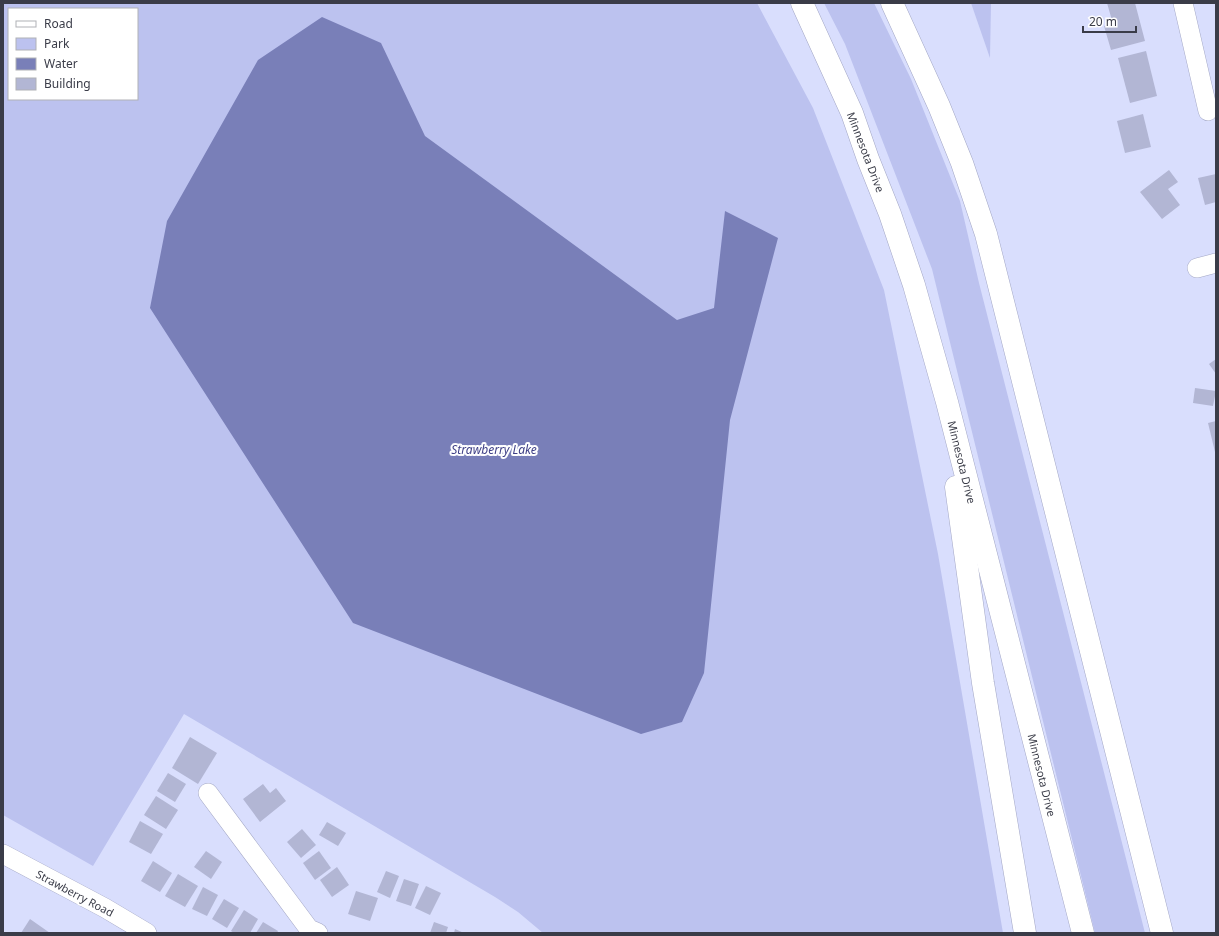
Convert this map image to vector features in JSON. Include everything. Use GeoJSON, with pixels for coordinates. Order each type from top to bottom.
{"type":"FeatureCollection","features":[{"type":"Feature","properties":{"kind":"highway","name":"Minnesota Drive"},"geometry":{"type":"LineString","coordinates":[[802,3],[852,113],[890,214],[914,285],[947,402],[1083,933]]}},
{"type":"Feature","properties":{"kind":"highway"},"geometry":{"type":"LineString","coordinates":[[892,3],[939,106],[962,163],[986,234],[1162,933]]}},
{"type":"Feature","properties":{"kind":"highway"},"geometry":{"type":"LineString","coordinates":[[947,402],[961,523],[983,683],[1025,933]]}},
{"type":"Feature","properties":{"kind":"street"},"geometry":{"type":"LineString","coordinates":[[1183,3],[1208,112]]}},
{"type":"Feature","properties":{"kind":"street"},"geometry":{"type":"LineString","coordinates":[[1197,268],[1216,263]]}},
{"type":"Feature","properties":{"kind":"street"},"geometry":{"type":"LineString","coordinates":[[208,793],[311,932]]}},
{"type":"Feature","properties":{"kind":"street","name":"Strawberry Road"},"geometry":{"type":"LineString","coordinates":[[3,854],[106,908],[147,933]]}},
{"type":"Feature","properties":{"kind":"green space"},"geometry":{"type":"Polygon","coordinates":[[[3,3],[757,3],[813,108],[884,290],[938,554],[1003,933],[543,933],[518,912],[495,897],[184,714],[93,866],[3,815],[3,3]]]}},
{"type":"Feature","properties":{"kind":"green space"},"geometry":{"type":"Polygon","coordinates":[[[824,3],[874,3],[911,79],[960,201],[979,283],[1145,933],[1095,933],[932,269],[845,44],[824,3]]]}},
{"type":"Feature","properties":{"kind":"green space"},"geometry":{"type":"Polygon","coordinates":[[[971,3],[991,3],[990,58],[971,3]]]}},
{"type":"Feature","properties":{"kind":"water","name":"Strawberry Lake"},"geometry":{"type":"Polygon","coordinates":[[[322,17],[381,43],[425,136],[677,320],[714,308],[725,211],[778,238],[730,420],[704,673],[682,722],[641,734],[353,623],[150,308],[167,221],[258,60],[322,17]]]}},
{"type":"Feature","properties":{"kind":"building"},"geometry":{"type":"Polygon","coordinates":[[[1107,3],[1135,3],[1145,41],[1111,50],[1104,26],[1113,24],[1107,3]]]}},
{"type":"Feature","properties":{"kind":"building"},"geometry":{"type":"Polygon","coordinates":[[[1146,51],[1157,96],[1130,103],[1118,58],[1146,51]]]}},
{"type":"Feature","properties":{"kind":"building"},"geometry":{"type":"Polygon","coordinates":[[[1143,114],[1151,147],[1125,153],[1117,121],[1143,114]]]}},
{"type":"Feature","properties":{"kind":"building"},"geometry":{"type":"Polygon","coordinates":[[[1169,170],[1178,182],[1168,189],[1180,205],[1162,219],[1140,192],[1169,170]]]}},
{"type":"Feature","properties":{"kind":"building"},"geometry":{"type":"Polygon","coordinates":[[[1216,174],[1216,202],[1205,205],[1198,178],[1216,174]]]}},
{"type":"Feature","properties":{"kind":"building"},"geometry":{"type":"Polygon","coordinates":[[[1216,359],[1216,374],[1209,364],[1216,359]]]}},
{"type":"Feature","properties":{"kind":"building"},"geometry":{"type":"Polygon","coordinates":[[[1195,388],[1216,391],[1213,406],[1193,403],[1195,388]]]}},
{"type":"Feature","properties":{"kind":"building"},"geometry":{"type":"Polygon","coordinates":[[[1216,421],[1216,452],[1215,452],[1208,423],[1216,421]]]}},
{"type":"Feature","properties":{"kind":"building"},"geometry":{"type":"Polygon","coordinates":[[[190,737],[217,753],[198,784],[172,768],[190,737]]]}},
{"type":"Feature","properties":{"kind":"building"},"geometry":{"type":"Polygon","coordinates":[[[168,773],[186,784],[175,802],[157,791],[168,773]]]}},
{"type":"Feature","properties":{"kind":"building"},"geometry":{"type":"Polygon","coordinates":[[[263,784],[270,793],[276,788],[286,801],[260,822],[243,799],[263,784]]]}},
{"type":"Feature","properties":{"kind":"building"},"geometry":{"type":"Polygon","coordinates":[[[156,796],[178,810],[166,829],[144,815],[156,796]]]}},
{"type":"Feature","properties":{"kind":"building"},"geometry":{"type":"Polygon","coordinates":[[[140,821],[163,834],[151,854],[129,842],[140,821]]]}},
{"type":"Feature","properties":{"kind":"building"},"geometry":{"type":"Polygon","coordinates":[[[327,822],[346,833],[338,846],[319,835],[327,822]]]}},
{"type":"Feature","properties":{"kind":"building"},"geometry":{"type":"Polygon","coordinates":[[[302,829],[316,845],[301,858],[287,842],[302,829]]]}},
{"type":"Feature","properties":{"kind":"building"},"geometry":{"type":"Polygon","coordinates":[[[206,851],[222,862],[211,879],[194,867],[206,851]]]}},
{"type":"Feature","properties":{"kind":"building"},"geometry":{"type":"Polygon","coordinates":[[[319,851],[331,868],[315,880],[303,863],[319,851]]]}},
{"type":"Feature","properties":{"kind":"building"},"geometry":{"type":"Polygon","coordinates":[[[153,861],[172,873],[160,892],[141,881],[153,861]]]}},
{"type":"Feature","properties":{"kind":"building"},"geometry":{"type":"Polygon","coordinates":[[[337,867],[349,885],[332,897],[320,880],[337,867]]]}},
{"type":"Feature","properties":{"kind":"building"},"geometry":{"type":"Polygon","coordinates":[[[386,871],[399,876],[390,898],[377,892],[386,871]]]}},
{"type":"Feature","properties":{"kind":"building"},"geometry":{"type":"Polygon","coordinates":[[[178,874],[198,886],[185,907],[165,896],[178,874]]]}},
{"type":"Feature","properties":{"kind":"building"},"geometry":{"type":"Polygon","coordinates":[[[404,879],[419,884],[411,906],[396,901],[404,879]]]}},
{"type":"Feature","properties":{"kind":"building"},"geometry":{"type":"Polygon","coordinates":[[[426,886],[441,893],[430,915],[415,908],[426,886]]]}},
{"type":"Feature","properties":{"kind":"building"},"geometry":{"type":"Polygon","coordinates":[[[203,887],[218,895],[207,916],[192,909],[203,887]]]}},
{"type":"Feature","properties":{"kind":"building"},"geometry":{"type":"Polygon","coordinates":[[[356,891],[378,898],[370,921],[348,914],[356,891]]]}},
{"type":"Feature","properties":{"kind":"building"},"geometry":{"type":"Polygon","coordinates":[[[224,899],[239,908],[227,928],[212,919],[224,899]]]}},
{"type":"Feature","properties":{"kind":"building"},"geometry":{"type":"Polygon","coordinates":[[[244,910],[258,919],[250,933],[234,933],[231,931],[244,910]]]}},
{"type":"Feature","properties":{"kind":"building"},"geometry":{"type":"Polygon","coordinates":[[[30,919],[50,933],[21,933],[30,919]]]}},
{"type":"Feature","properties":{"kind":"building"},"geometry":{"type":"Polygon","coordinates":[[[263,922],[278,931],[277,933],[256,933],[263,922]]]}},
{"type":"Feature","properties":{"kind":"building"},"geometry":{"type":"Polygon","coordinates":[[[434,922],[448,927],[446,933],[430,933],[434,922]]]}},
{"type":"Feature","properties":{"kind":"building"},"geometry":{"type":"Polygon","coordinates":[[[455,929],[464,933],[454,933],[455,929]]]}}]}
